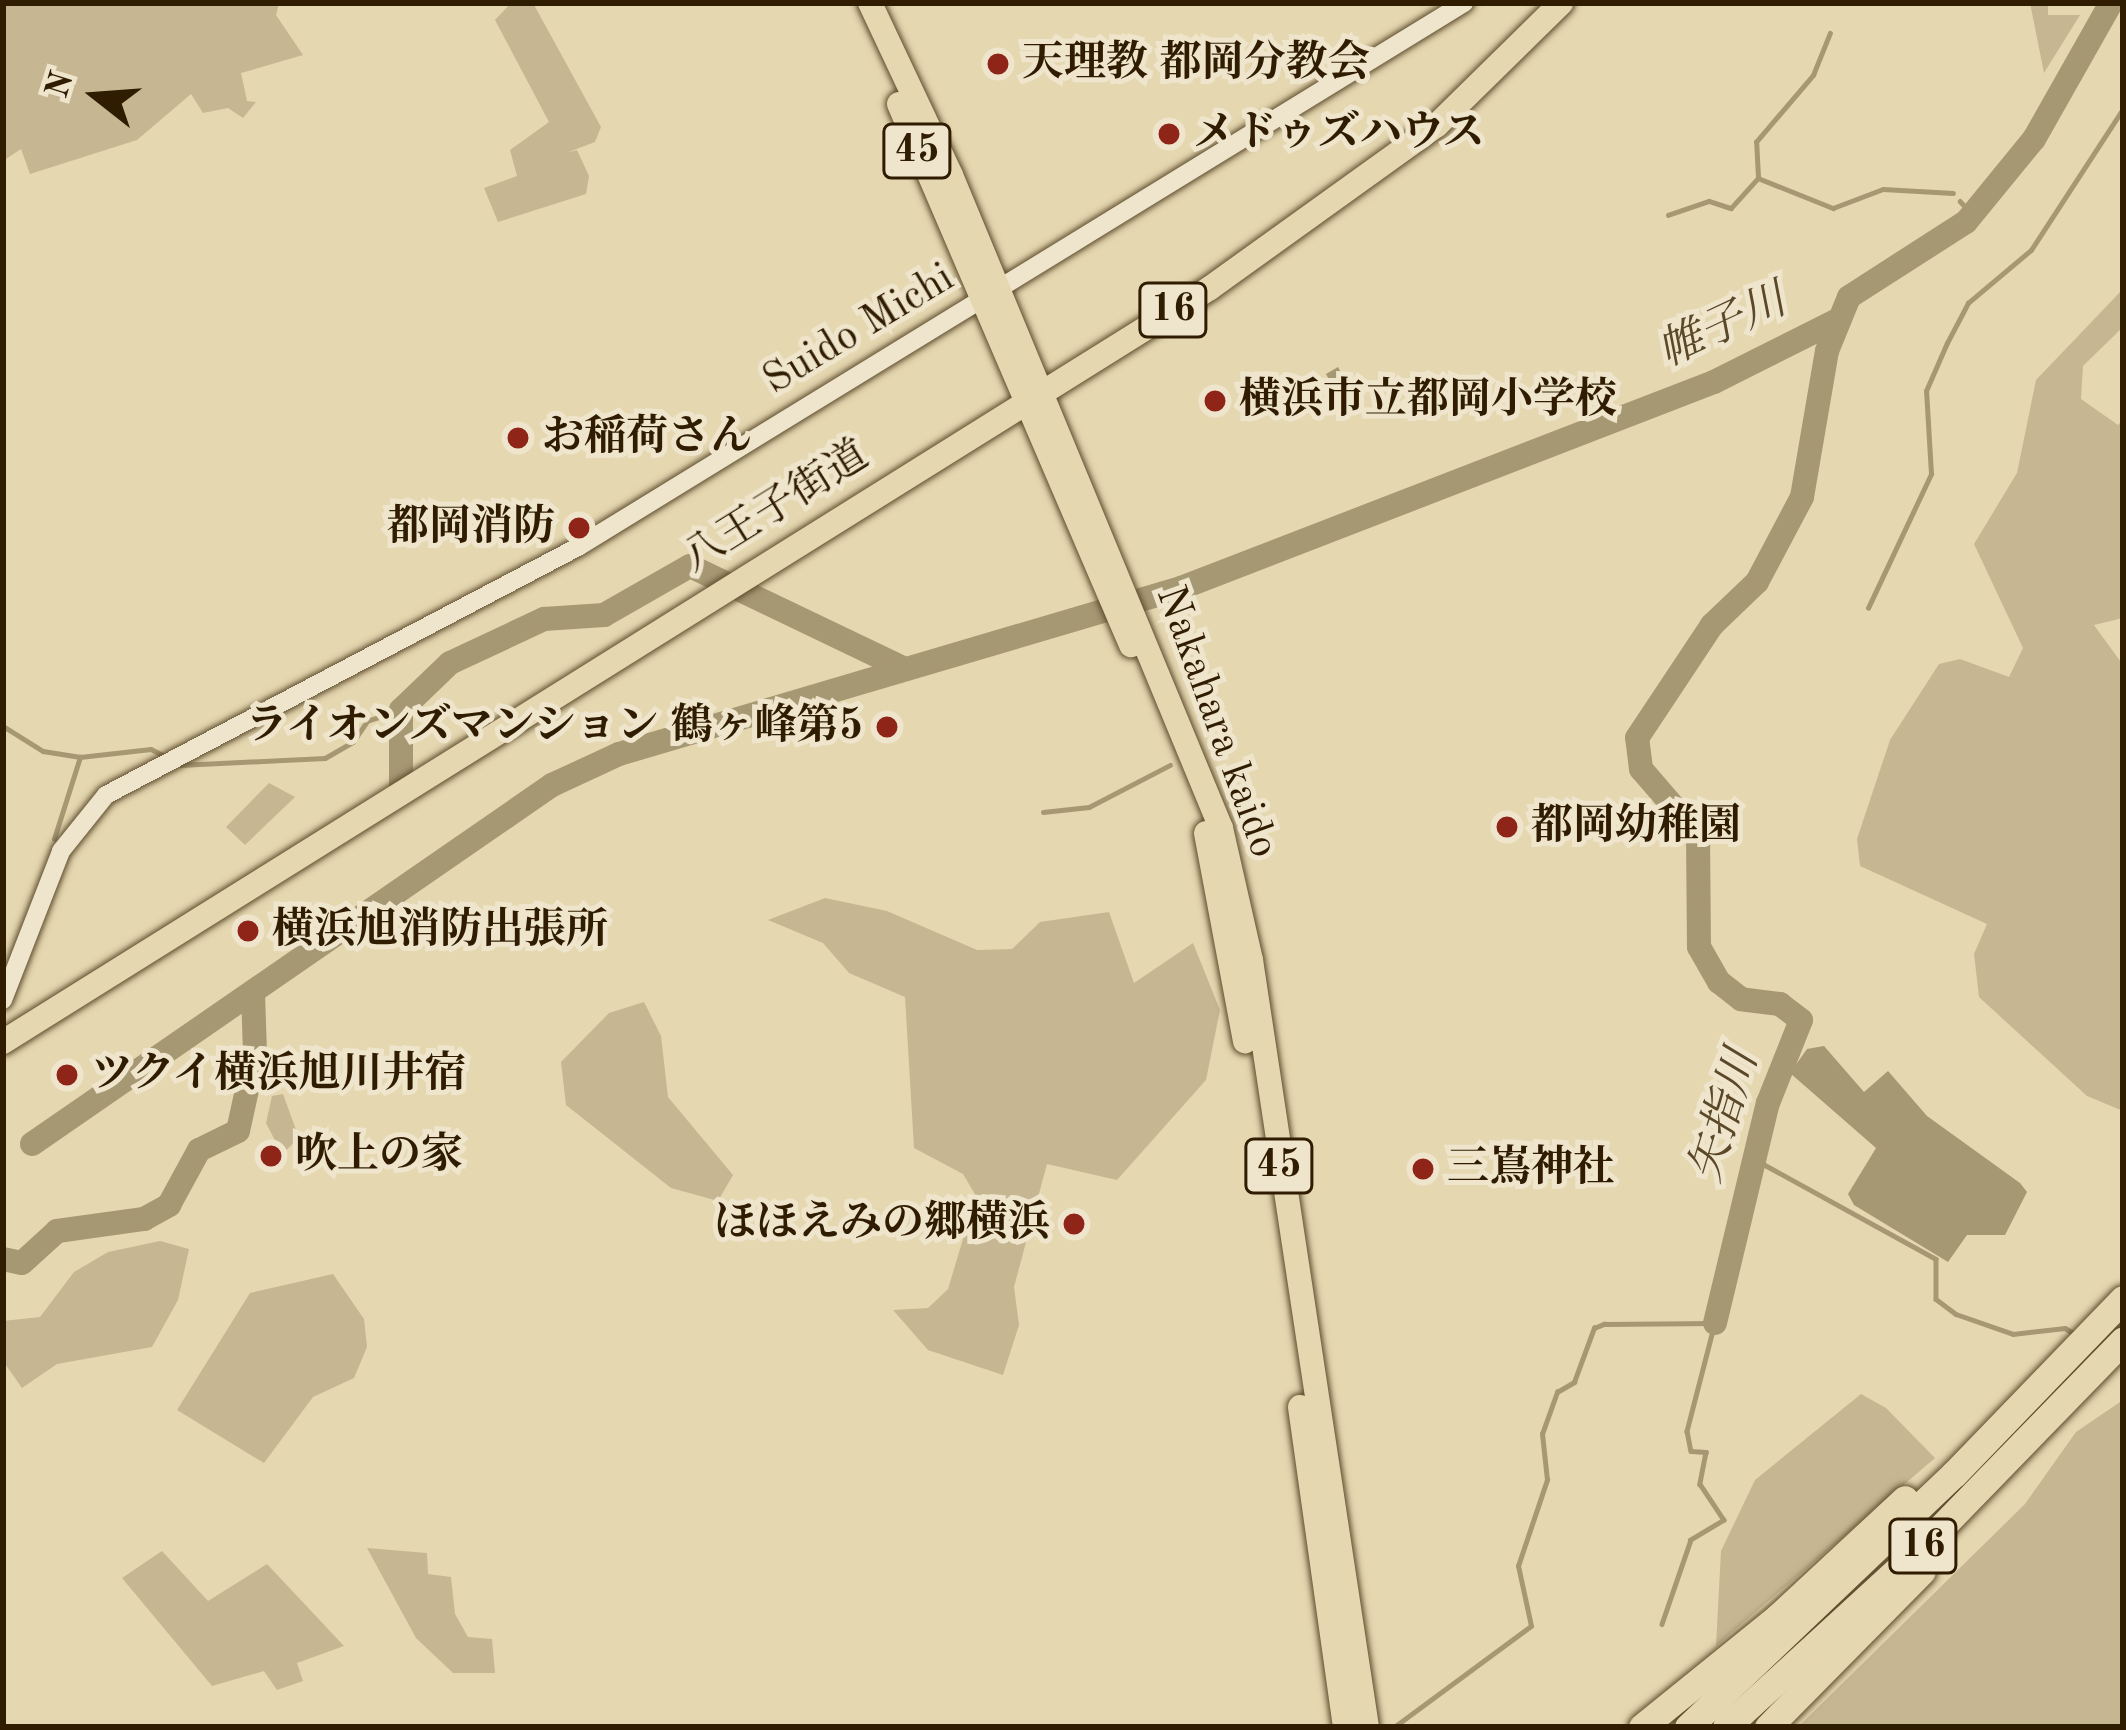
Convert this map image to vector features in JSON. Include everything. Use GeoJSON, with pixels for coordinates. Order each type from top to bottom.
{"type":"FeatureCollection","features":[{"type":"Feature","properties":{"kind":"highway","name":"16"},"geometry":{"type":"LineString","coordinates":[[1688,1727],[2042,1386],[2123,1300]]}},
{"type":"Feature","properties":{"kind":"highway","name":"16"},"geometry":{"type":"LineString","coordinates":[[1726,1727],[1905,1563],[2116,1347]]}},
{"type":"Feature","properties":{"kind":"highway"},"geometry":{"type":"LineString","coordinates":[[1768,1727],[1988,1502],[2116,1347]]}},
{"type":"Feature","properties":{"kind":"highway"},"geometry":{"type":"LineString","coordinates":[[1642,1727],[2042,1386]]}},
{"type":"Feature","properties":{"kind":"main road","name":"Nakahara kaido"},"geometry":{"type":"LineString","coordinates":[[854,3],[1221,828],[1251,960],[1367,1727]]}},
{"type":"Feature","properties":{"kind":"main road","name":"Nakahara kaido"},"geometry":{"type":"LineString","coordinates":[[870,3],[986,294]]}},
{"type":"Feature","properties":{"kind":"main road","name":"八王子街道"},"geometry":{"type":"LineString","coordinates":[[3,1042],[1360,187],[1437,125],[1561,3]]}},
{"type":"Feature","properties":{"kind":"main road","name":"Nakahara kaido"},"geometry":{"type":"LineString","coordinates":[[1129,619],[1178,750],[1225,912],[1346,1727]]}},
{"type":"Feature","properties":{"kind":"street","name":"Suido Michi"},"geometry":{"type":"LineString","coordinates":[[3,1000],[62,851],[106,795],[578,547],[1464,3]]}},
{"type":"Feature","properties":{"kind":"shaded area"},"geometry":{"type":"Polygon","coordinates":[[[3,3],[279,3],[276,15],[303,55],[241,73],[247,101],[256,102],[243,118],[228,108],[203,113],[191,94],[137,140],[30,174],[21,149],[3,161],[3,3]]]}},
{"type":"Feature","properties":{"kind":"shaded area"},"geometry":{"type":"Polygon","coordinates":[[[511,3],[533,3],[601,127],[595,142],[566,153],[577,150],[589,176],[586,194],[498,222],[484,188],[517,176],[510,150],[549,122],[495,20],[511,3]]]}},
{"type":"Feature","properties":{"kind":"shaded area"},"geometry":{"type":"Polygon","coordinates":[[[2030,3],[2048,3],[2048,15],[2080,15],[2044,73],[2030,3]]]}},
{"type":"Feature","properties":{"kind":"shaded area"},"geometry":{"type":"Polygon","coordinates":[[[2123,289],[2123,327],[2083,366],[2081,399],[2118,425],[2123,420],[2123,618],[2094,625],[2123,665],[2123,1111],[2087,1096],[1979,997],[1974,954],[1987,924],[1860,866],[1857,839],[1890,740],[1939,664],[1960,659],[2009,677],[2023,648],[1974,544],[2017,473],[2036,380],[2123,289]]]}},
{"type":"Feature","properties":{"kind":"shaded area"},"geometry":{"type":"Polygon","coordinates":[[[1338,367],[1360,408],[1347,415],[1326,374],[1338,367]]]}},
{"type":"Feature","properties":{"kind":"shaded area"},"geometry":{"type":"Polygon","coordinates":[[[269,783],[295,797],[245,845],[226,827],[269,783]]]}},
{"type":"Feature","properties":{"kind":"shaded area"},"geometry":{"type":"Polygon","coordinates":[[[825,898],[887,911],[977,950],[1012,949],[1040,922],[1109,912],[1134,983],[1193,943],[1220,1010],[1206,1080],[1117,1180],[1047,1164],[1014,1287],[1019,1325],[1003,1375],[928,1350],[893,1310],[928,1308],[948,1289],[976,1196],[963,1174],[914,1148],[905,997],[849,973],[823,943],[768,920],[825,898]]]}},
{"type":"Feature","properties":{"kind":"shaded area"},"geometry":{"type":"Polygon","coordinates":[[[644,1002],[661,1036],[668,1097],[733,1175],[718,1201],[671,1188],[566,1105],[561,1062],[609,1013],[644,1002]]]}},
{"type":"Feature","properties":{"kind":"shaded area"},"geometry":{"type":"Polygon","coordinates":[[[1824,1046],[1864,1092],[1888,1071],[1927,1116],[2020,1183],[2027,1192],[2005,1235],[1967,1235],[1948,1262],[1854,1205],[1848,1194],[1876,1148],[1790,1073],[1807,1049],[1824,1046]]]}},
{"type":"Feature","properties":{"kind":"shaded area"},"geometry":{"type":"Polygon","coordinates":[[[283,1094],[299,1138],[282,1154],[266,1123],[272,1096],[283,1094]]]}},
{"type":"Feature","properties":{"kind":"shaded area"},"geometry":{"type":"Polygon","coordinates":[[[160,1241],[189,1249],[178,1300],[152,1347],[57,1364],[22,1388],[3,1361],[3,1321],[40,1317],[74,1272],[108,1252],[160,1241]]]}},
{"type":"Feature","properties":{"kind":"shaded area"},"geometry":{"type":"Polygon","coordinates":[[[333,1274],[364,1319],[367,1347],[354,1378],[313,1397],[264,1463],[177,1410],[250,1293],[333,1274]]]}},
{"type":"Feature","properties":{"kind":"shaded area"},"geometry":{"type":"Polygon","coordinates":[[[1861,1394],[1886,1408],[1935,1458],[1716,1646],[1721,1551],[1755,1480],[1861,1394]]]}},
{"type":"Feature","properties":{"kind":"shaded area"},"geometry":{"type":"Polygon","coordinates":[[[2123,1400],[2123,1727],[1798,1727],[2025,1504],[2076,1432],[2123,1400]]]}},
{"type":"Feature","properties":{"kind":"shaded area"},"geometry":{"type":"Polygon","coordinates":[[[367,1548],[427,1553],[428,1574],[451,1577],[455,1614],[468,1637],[492,1639],[495,1673],[453,1673],[416,1638],[367,1548]]]}},
{"type":"Feature","properties":{"kind":"shaded area"},"geometry":{"type":"Polygon","coordinates":[[[162,1551],[208,1601],[267,1564],[344,1646],[297,1663],[303,1681],[277,1690],[264,1671],[212,1686],[122,1578],[162,1551]]]}},
{"type":"Feature","properties":{"kind":"waterway","name":"矢指川"},"geometry":{"type":"LineString","coordinates":[[1715,1323],[1768,1103],[1801,1020],[1780,1004],[1741,999],[1719,982],[1699,947],[1698,835],[1641,769],[1637,738],[1712,625],[1757,582],[1802,497],[1827,351],[1849,297],[1966,222],[2034,139],[2111,3]]}},
{"type":"Feature","properties":{"kind":"waterway"},"geometry":{"type":"LineString","coordinates":[[1758,177],[1756,142],[1813,75],[1830,33]]}},
{"type":"Feature","properties":{"kind":"waterway"},"geometry":{"type":"LineString","coordinates":[[1868,608],[1931,474],[1926,391],[1947,343],[1968,303],[2031,250],[2123,109]]}},
{"type":"Feature","properties":{"kind":"waterway"},"geometry":{"type":"LineString","coordinates":[[1668,215],[1709,201],[1731,208],[1758,178],[1833,208],[1883,189],[1953,193]]}},
{"type":"Feature","properties":{"kind":"waterway"},"geometry":{"type":"LineString","coordinates":[[1960,201],[1973,215]]}},
{"type":"Feature","properties":{"kind":"waterway"},"geometry":{"type":"LineString","coordinates":[[32,1144],[552,785],[619,754],[1181,588],[1714,382],[1836,321]]}},
{"type":"Feature","properties":{"kind":"waterway"},"geometry":{"type":"LineString","coordinates":[[401,785],[401,710],[450,663],[544,619],[604,615],[690,566],[905,669]]}},
{"type":"Feature","properties":{"kind":"waterway"},"geometry":{"type":"LineString","coordinates":[[180,765],[325,758],[353,742],[367,721],[401,710]]}},
{"type":"Feature","properties":{"kind":"waterway"},"geometry":{"type":"LineString","coordinates":[[3,726],[43,751],[79,757]]}},
{"type":"Feature","properties":{"kind":"waterway"},"geometry":{"type":"LineString","coordinates":[[54,839],[80,757],[151,749],[165,756]]}},
{"type":"Feature","properties":{"kind":"waterway"},"geometry":{"type":"LineString","coordinates":[[1043,812],[1089,807],[1170,765]]}},
{"type":"Feature","properties":{"kind":"waterway","name":"帷子川"},"geometry":{"type":"LineString","coordinates":[[3,1259],[22,1263],[57,1231],[144,1219],[169,1205],[199,1150],[238,1131],[255,1053],[253,993]]}},
{"type":"Feature","properties":{"kind":"waterway"},"geometry":{"type":"LineString","coordinates":[[1756,1160],[1936,1259],[1936,1299],[1956,1314],[2013,1334],[2065,1328],[2077,1335]]}},
{"type":"Feature","properties":{"kind":"waterway","name":"矢指川"},"geometry":{"type":"LineString","coordinates":[[1394,1727],[1531,1626],[1518,1566],[1547,1480],[1542,1434],[1557,1392],[1574,1382],[1594,1328],[1715,1323],[1687,1431],[1691,1451],[1706,1452],[1700,1484],[1724,1520],[1691,1540],[1662,1624]]}},
{"type":"Feature","properties":{"kind":"place","name":"天理教 都岡分教会"},"geometry":{"type":"Point","coordinates":[998,64]}},
{"type":"Feature","properties":{"kind":"place","name":"メドゥズハウス"},"geometry":{"type":"Point","coordinates":[1169,134]}},
{"type":"Feature","properties":{"kind":"place","name":"横浜市立都岡小学校"},"geometry":{"type":"Point","coordinates":[1215,401]}},
{"type":"Feature","properties":{"kind":"place","name":"お稲荷さん"},"geometry":{"type":"Point","coordinates":[518,438]}},
{"type":"Feature","properties":{"kind":"place","name":"都岡消防"},"geometry":{"type":"Point","coordinates":[579,528]}},
{"type":"Feature","properties":{"kind":"place","name":"ライオンズマンション 鶴ヶ峰第5"},"geometry":{"type":"Point","coordinates":[887,727]}},
{"type":"Feature","properties":{"kind":"place","name":"都岡幼稚園"},"geometry":{"type":"Point","coordinates":[1507,827]}},
{"type":"Feature","properties":{"kind":"place","name":"横浜旭消防出張所"},"geometry":{"type":"Point","coordinates":[248,931]}},
{"type":"Feature","properties":{"kind":"place","name":"ツクイ横浜旭川井宿"},"geometry":{"type":"Point","coordinates":[67,1075]}},
{"type":"Feature","properties":{"kind":"place","name":"吹上の家"},"geometry":{"type":"Point","coordinates":[271,1156]}},
{"type":"Feature","properties":{"kind":"place","name":"三嶌神社"},"geometry":{"type":"Point","coordinates":[1423,1169]}},
{"type":"Feature","properties":{"kind":"place","name":"ほほえみの郷横浜"},"geometry":{"type":"Point","coordinates":[1074,1224]}}]}
